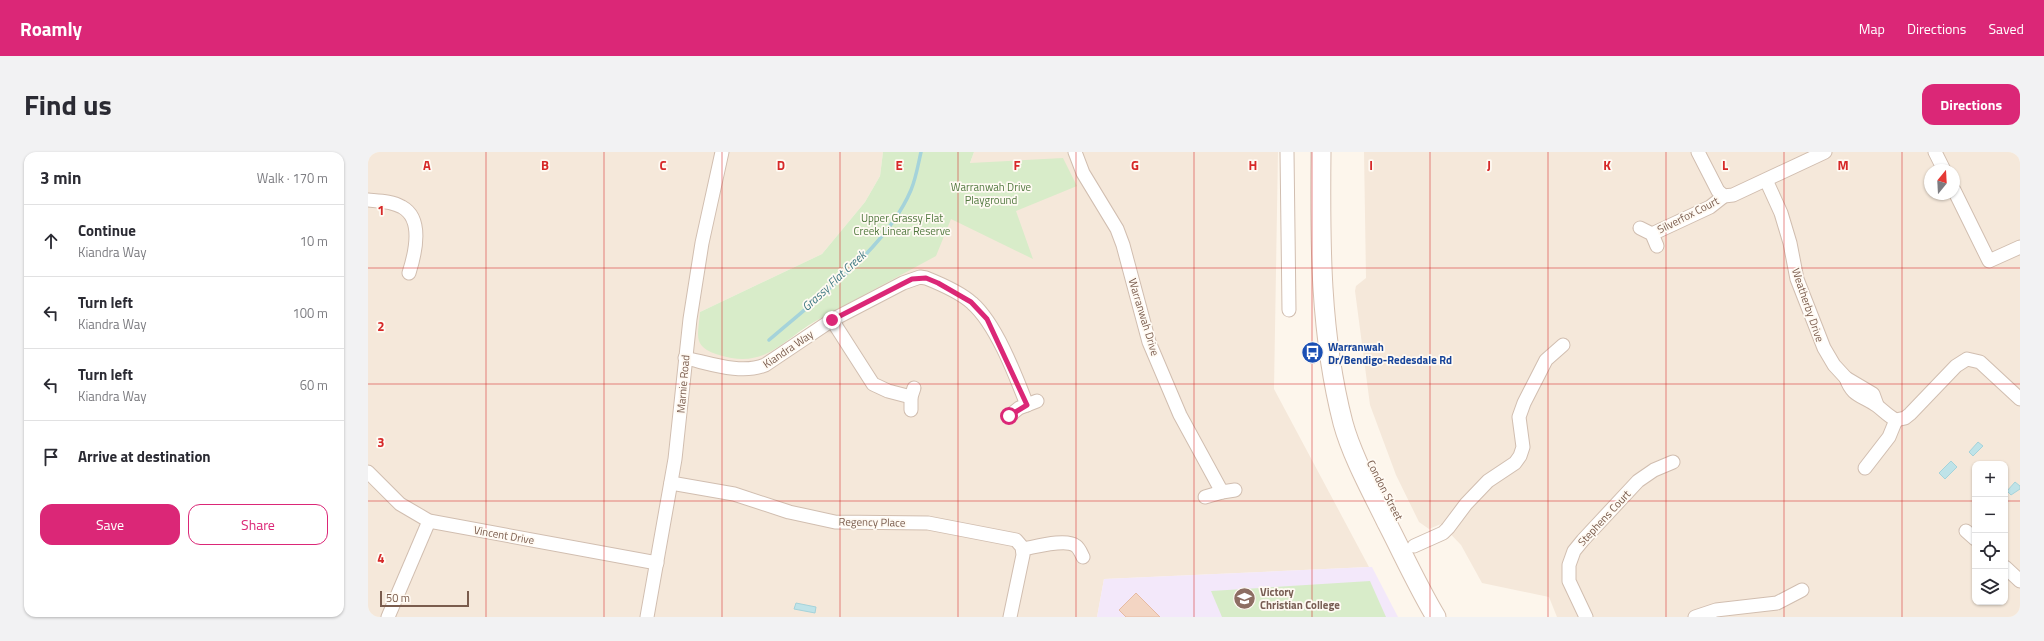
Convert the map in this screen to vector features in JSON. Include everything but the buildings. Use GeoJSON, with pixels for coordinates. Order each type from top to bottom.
{"type":"FeatureCollection","features":[{"type":"Feature","properties":{"kind":"main road","name":"Condon Street"},"geometry":{"type":"LineString","coordinates":[[1321,152],[1320,253],[1324,301],[1331,359],[1344,424],[1367,482],[1436,617]]}},
{"type":"Feature","properties":{"kind":"main road","name":"Condon Street"},"geometry":{"type":"LineString","coordinates":[[1331,359],[1358,434],[1450,617]]}},
{"type":"Feature","properties":{"kind":"street","name":"Marnie Road"},"geometry":{"type":"LineString","coordinates":[[647,617],[671,484],[685,358],[702,243],[722,152]]}},
{"type":"Feature","properties":{"kind":"street","name":"Warranwah Drive"},"geometry":{"type":"LineString","coordinates":[[1075,152],[1083,174],[1117,229],[1123,245],[1149,342],[1180,414],[1222,492]]}},
{"type":"Feature","properties":{"kind":"street"},"geometry":{"type":"LineString","coordinates":[[1287,152],[1289,310]]}},
{"type":"Feature","properties":{"kind":"street"},"geometry":{"type":"LineString","coordinates":[[1698,152],[1718,191],[1724,196],[1733,195],[1825,152]]}},
{"type":"Feature","properties":{"kind":"street"},"geometry":{"type":"LineString","coordinates":[[1935,152],[1941,164]]}},
{"type":"Feature","properties":{"kind":"street","name":"Weatherby Drive"},"geometry":{"type":"LineString","coordinates":[[1766,180],[1781,213],[1790,243],[1797,279],[1828,357],[1846,378],[1873,394],[1876,405],[1886,415],[1896,420]]}},
{"type":"Feature","properties":{"kind":"street","name":"Silverfox Court"},"geometry":{"type":"LineString","coordinates":[[1652,234],[1710,207],[1724,196]]}},
{"type":"Feature","properties":{"kind":"street"},"geometry":{"type":"LineString","coordinates":[[368,200],[393,203],[402,207],[412,218],[415,232],[415,247],[409,273]]}},
{"type":"Feature","properties":{"kind":"street"},"geometry":{"type":"LineString","coordinates":[[1959,200],[1989,261],[2020,247]]}},
{"type":"Feature","properties":{"kind":"street"},"geometry":{"type":"LineString","coordinates":[[1640,228],[1652,234],[1657,246]]}},
{"type":"Feature","properties":{"kind":"street","name":"Kiandra Way"},"geometry":{"type":"LineString","coordinates":[[685,358],[737,368],[757,369],[770,362],[832,320],[912,279],[926,278],[938,283],[971,302],[987,319],[1032,403],[1009,416]]}},
{"type":"Feature","properties":{"kind":"street"},"geometry":{"type":"LineString","coordinates":[[832,320],[872,384],[888,391],[912,398]]}},
{"type":"Feature","properties":{"kind":"street"},"geometry":{"type":"LineString","coordinates":[[1414,546],[1448,528],[1466,504],[1488,481],[1515,463],[1520,456],[1523,447],[1519,422],[1522,406],[1546,360],[1563,345]]}},
{"type":"Feature","properties":{"kind":"street"},"geometry":{"type":"LineString","coordinates":[[1863,470],[1889,437],[1896,420],[1905,418],[1910,414],[1956,366],[1967,359],[1980,362],[2020,399]]}},
{"type":"Feature","properties":{"kind":"street","name":"Stephens Court"},"geometry":{"type":"LineString","coordinates":[[1586,617],[1569,581],[1569,565],[1574,552],[1583,540],[1638,481],[1654,470],[1673,462]]}},
{"type":"Feature","properties":{"kind":"street","name":"Vincent Drive"},"geometry":{"type":"LineString","coordinates":[[368,472],[400,504],[429,521],[657,563]]}},
{"type":"Feature","properties":{"kind":"street","name":"Regency Place"},"geometry":{"type":"LineString","coordinates":[[671,484],[734,494],[790,512],[835,522],[928,523],[1007,537],[1016,540],[1023,550]]}},
{"type":"Feature","properties":{"kind":"street"},"geometry":{"type":"LineString","coordinates":[[1205,497],[1235,490]]}},
{"type":"Feature","properties":{"kind":"street"},"geometry":{"type":"LineString","coordinates":[[388,617],[429,521]]}},
{"type":"Feature","properties":{"kind":"street"},"geometry":{"type":"LineString","coordinates":[[1010,617],[1023,550],[1043,545],[1066,543],[1076,546],[1083,557]]}},
{"type":"Feature","properties":{"kind":"street"},"geometry":{"type":"LineString","coordinates":[[2007,569],[2020,581]]}},
{"type":"Feature","properties":{"kind":"street"},"geometry":{"type":"LineString","coordinates":[[1695,617],[1716,610],[1777,603],[1802,590]]}},
{"type":"Feature","properties":{"kind":"shaded area"},"geometry":{"type":"Polygon","coordinates":[[[368,152],[883,152],[880,176],[865,202],[822,254],[700,312],[775,350],[816,321],[970,163],[974,152],[1278,152],[1274,389],[1369,567],[1104,579],[1097,617],[368,617],[368,152]]]}},
{"type":"Feature","properties":{"kind":"shaded area"},"geometry":{"type":"Polygon","coordinates":[[[1364,152],[2020,152],[2020,617],[1557,617],[1549,597],[1482,583],[1461,545],[1441,524],[1429,529],[1419,522],[1396,475],[1370,405],[1355,291],[1356,286],[1366,278],[1364,152]]]}},
{"type":"Feature","properties":{"kind":"shaded area","name":"Victory Christian College"},"geometry":{"type":"Polygon","coordinates":[[[1372,567],[1398,617],[1097,617],[1104,579],[1372,567]]]}},
{"type":"Feature","properties":{"kind":"green space","name":"Upper Grassy Flat Creek Linear Reserve"},"geometry":{"type":"Polygon","coordinates":[[[883,152],[974,152],[970,163],[1063,158],[1077,186],[1016,211],[1033,259],[951,219],[936,256],[821,318],[774,350],[763,355],[736,359],[710,352],[704,348],[699,340],[698,334],[700,312],[822,254],[865,202],[880,176],[883,152]]]}},
{"type":"Feature","properties":{"kind":"green space"},"geometry":{"type":"Polygon","coordinates":[[[1370,581],[1386,617],[1222,617],[1211,591],[1370,581]]]}},
{"type":"Feature","properties":{"kind":"water"},"geometry":{"type":"Polygon","coordinates":[[[1978,442],[1983,446],[1973,456],[1969,452],[1978,442]]]}},
{"type":"Feature","properties":{"kind":"water"},"geometry":{"type":"Polygon","coordinates":[[[1951,461],[1957,467],[1945,479],[1939,473],[1951,461]]]}},
{"type":"Feature","properties":{"kind":"water"},"geometry":{"type":"Polygon","coordinates":[[[2015,482],[2020,486],[2020,489],[2011,495],[2008,490],[2015,482]]]}},
{"type":"Feature","properties":{"kind":"water"},"geometry":{"type":"Polygon","coordinates":[[[796,603],[816,607],[815,613],[794,609],[796,603]]]}},
{"type":"Feature","properties":{"kind":"waterway","name":"Grassy Flat Creek"},"geometry":{"type":"LineString","coordinates":[[769,340],[848,272],[885,233],[900,212],[911,190],[916,176],[921,152]]}},
{"type":"Feature","properties":{"kind":"place","name":"Warranwah Dr/Bendigo-Redesdale Rd"},"geometry":{"type":"Point","coordinates":[1313,353]}},
{"type":"Feature","properties":{"kind":"place","name":"Victory Christian College"},"geometry":{"type":"Point","coordinates":[1245,598]}},
{"type":"Feature","properties":{"kind":"route"},"geometry":{"type":"LineString","coordinates":[[832,320],[912,279],[920,277],[938,283],[971,302],[981,311],[994,330],[1027,405],[1009,416]]}},
{"type":"Feature","properties":{"kind":"park label","name":"Warranwah Drive Playground"},"geometry":{"type":"Point","coordinates":[991,193]}}]}
